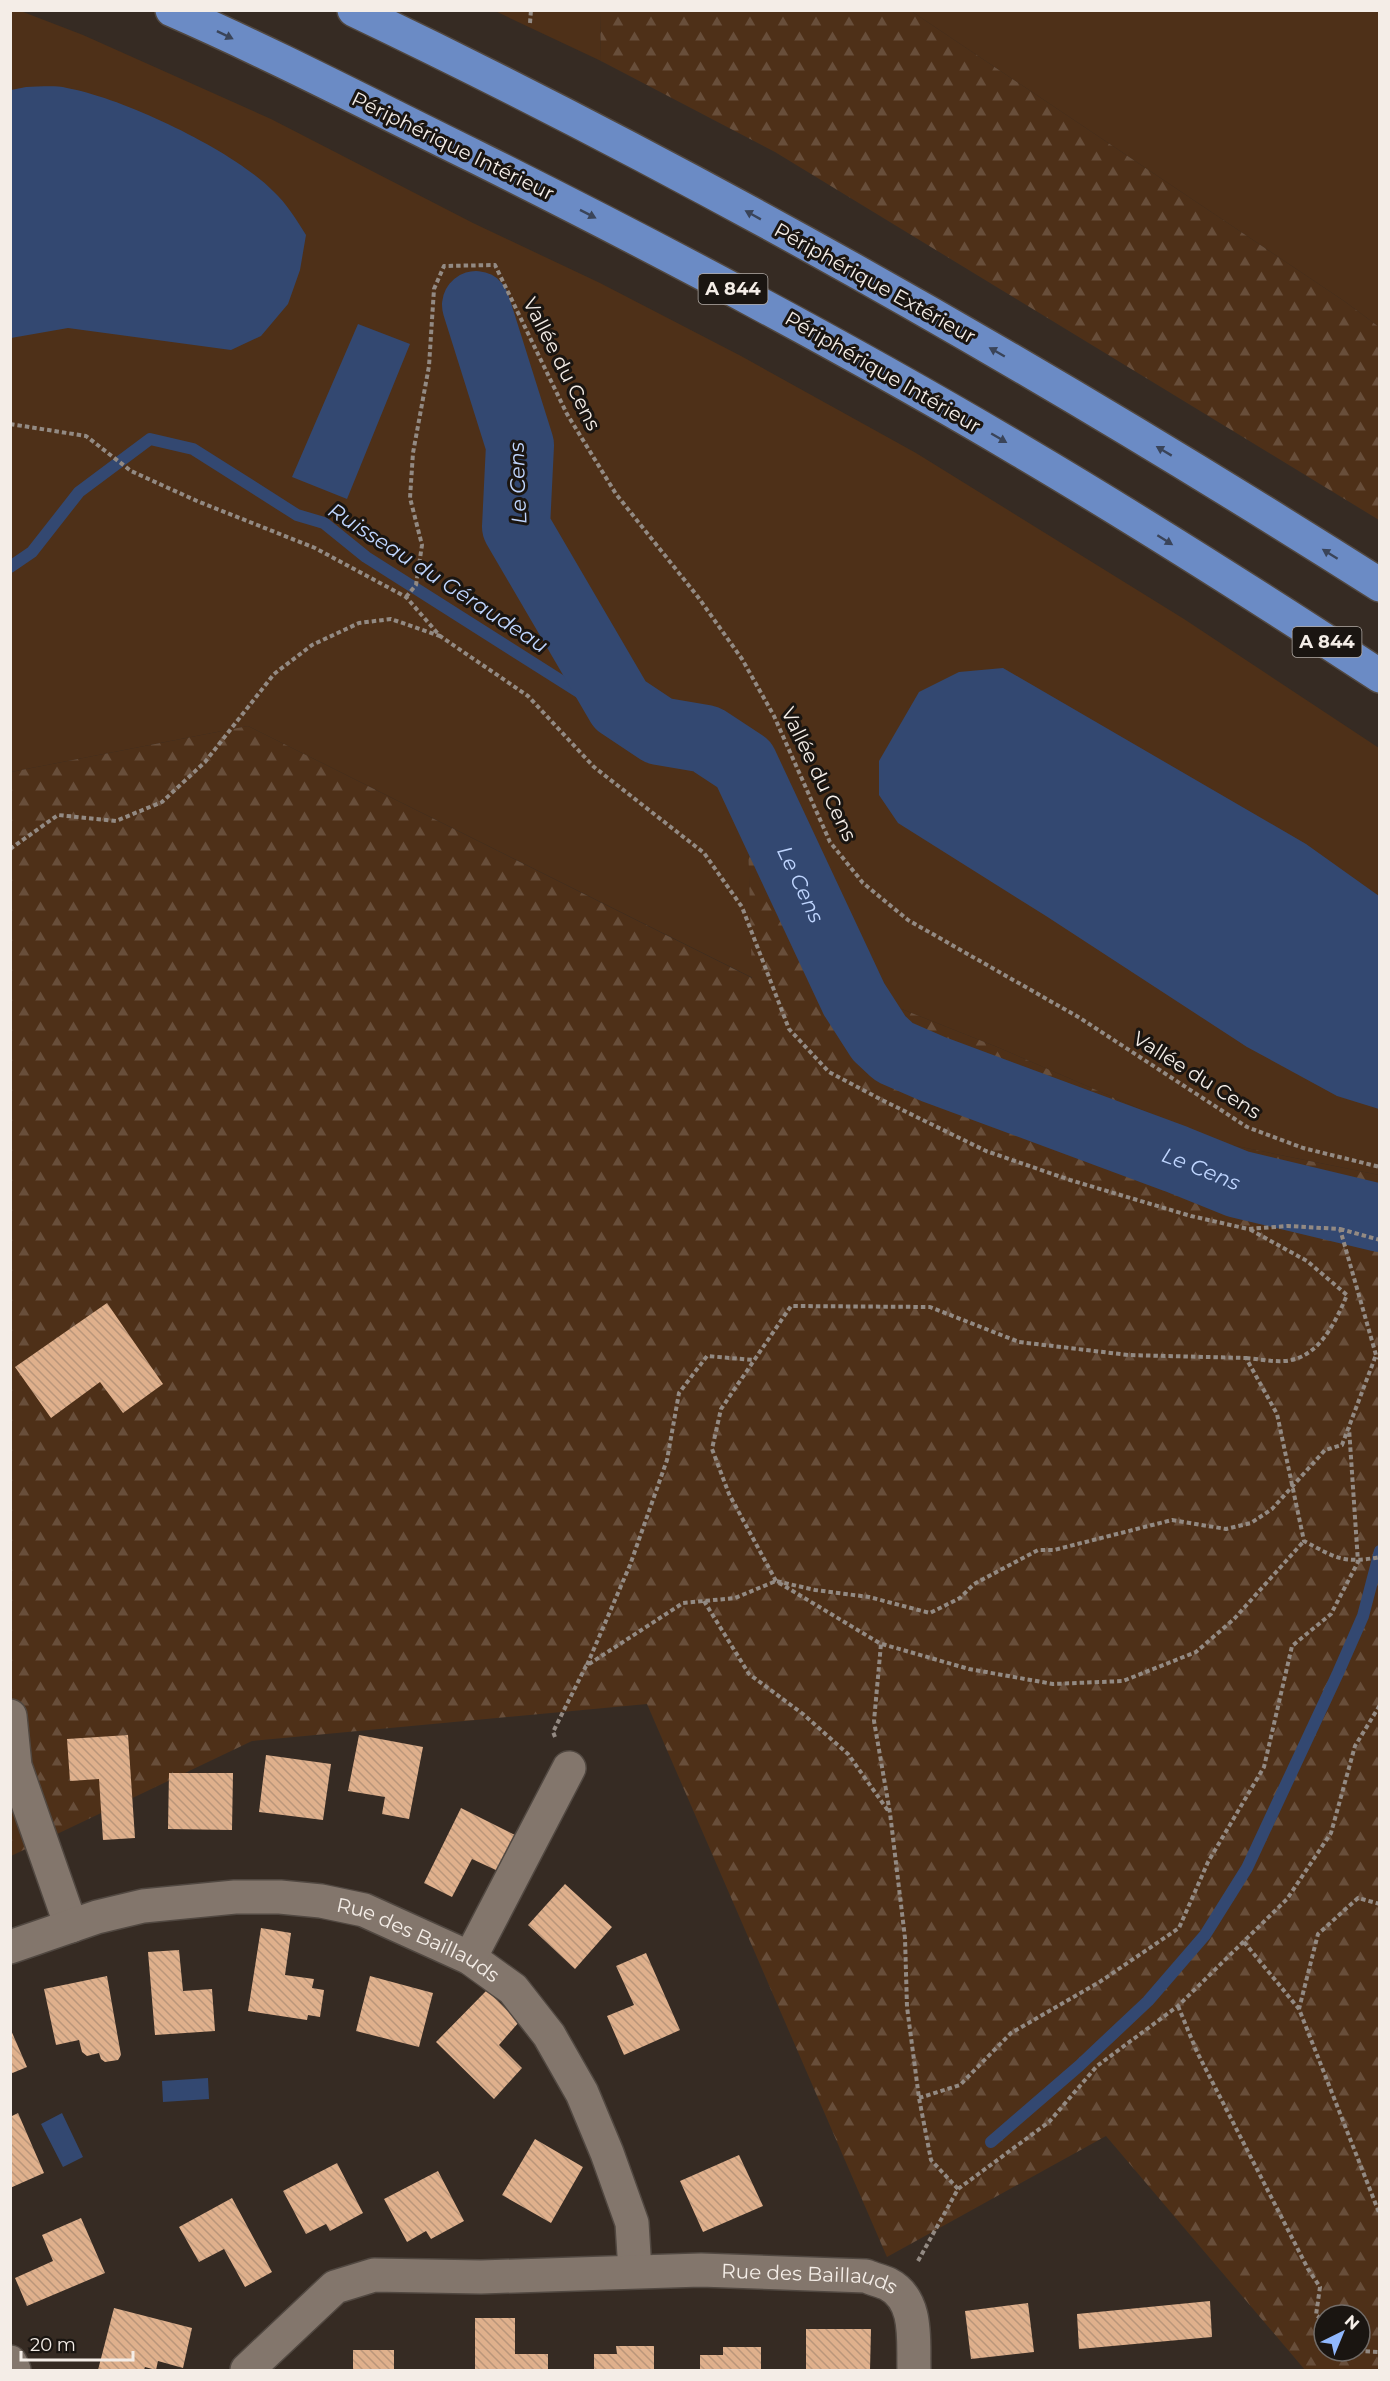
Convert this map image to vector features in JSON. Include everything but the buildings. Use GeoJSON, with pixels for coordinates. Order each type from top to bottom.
{"type":"FeatureCollection","features":[{"type":"Feature","properties":{"kind":"highway","name":"Périphérique Intérieur"},"geometry":{"type":"LineString","coordinates":[[172,10],[522,180],[775,311],[1021,450],[1274,607],[1380,676]]}},
{"type":"Feature","properties":{"kind":"highway","name":"Périphérique Extérieur"},"geometry":{"type":"LineString","coordinates":[[354,10],[554,110],[869,278],[1080,400],[1380,585]]}},
{"type":"Feature","properties":{"kind":"street"},"geometry":{"type":"LineString","coordinates":[[10,1716],[15,1766],[71,1926]]}},
{"type":"Feature","properties":{"kind":"street"},"geometry":{"type":"LineString","coordinates":[[470,1958],[569,1768]]}},
{"type":"Feature","properties":{"kind":"street","name":"Rue des Baillauds"},"geometry":{"type":"LineString","coordinates":[[10,1947],[71,1926],[143,1906],[235,1897],[290,1898],[321,1901],[364,1910],[433,1939],[470,1958],[513,1989],[549,2035],[582,2093],[632,2223],[634,2271]]}},
{"type":"Feature","properties":{"kind":"street","name":"Rue des Baillauds"},"geometry":{"type":"LineString","coordinates":[[247,2370],[335,2287],[374,2275],[481,2277],[701,2270],[866,2276],[890,2285],[909,2303],[913,2326],[914,2370]]}},
{"type":"Feature","properties":{"kind":"street"},"geometry":{"type":"LineString","coordinates":[[10,2362],[14,2370]]}},
{"type":"Feature","properties":{"kind":"path"},"geometry":{"type":"LineString","coordinates":[[530,23],[531,10]]}},
{"type":"Feature","properties":{"kind":"path","name":"Vallée du Cens"},"geometry":{"type":"LineString","coordinates":[[406,597],[416,585],[422,545],[410,498],[413,453],[429,366],[434,290],[444,266],[495,265],[567,414],[616,494],[698,597],[748,669],[774,716],[831,842],[863,882],[908,920],[1080,1018],[1247,1127],[1303,1148],[1380,1167]]}},
{"type":"Feature","properties":{"kind":"path"},"geometry":{"type":"LineString","coordinates":[[10,424],[86,436],[131,471],[197,501],[315,548],[406,597],[440,636],[528,696],[594,767],[704,853],[742,907],[789,1029],[829,1072],[986,1150],[1070,1180],[1191,1216],[1248,1228],[1288,1226],[1340,1229],[1380,1240]]}},
{"type":"Feature","properties":{"kind":"path"},"geometry":{"type":"LineString","coordinates":[[10,849],[57,815],[116,821],[162,802],[205,762],[274,674],[312,645],[359,623],[391,619],[440,636]]}},
{"type":"Feature","properties":{"kind":"path"},"geometry":{"type":"LineString","coordinates":[[1248,1228],[1307,1261],[1347,1295],[1332,1329],[1305,1357],[1284,1361],[1128,1355],[1020,1342],[930,1307],[791,1306],[721,1409],[712,1449],[729,1494],[776,1581],[882,1644],[969,1669],[1053,1684],[1123,1681],[1196,1652],[1234,1618],[1304,1541]]}},
{"type":"Feature","properties":{"kind":"path"},"geometry":{"type":"LineString","coordinates":[[586,1665],[683,1603],[735,1598],[776,1581],[815,1590],[869,1597],[930,1612],[960,1598],[974,1584],[1038,1550],[1054,1550],[1172,1520],[1226,1529],[1251,1523],[1272,1509],[1325,1450],[1342,1445],[1378,1357],[1340,1229]]}},
{"type":"Feature","properties":{"kind":"path"},"geometry":{"type":"LineString","coordinates":[[569,1768],[553,1732],[586,1665],[630,1565],[667,1460],[679,1393],[707,1356],[754,1359]]}},
{"type":"Feature","properties":{"kind":"path"},"geometry":{"type":"LineString","coordinates":[[1246,1358],[1277,1414],[1304,1541],[1338,1560],[1358,1562],[1380,1557]]}},
{"type":"Feature","properties":{"kind":"path"},"geometry":{"type":"LineString","coordinates":[[919,2098],[960,2085],[1011,2033],[1101,1981],[1179,1928],[1208,1862],[1264,1767],[1292,1646],[1331,1614],[1358,1562],[1349,1424]]}},
{"type":"Feature","properties":{"kind":"path"},"geometry":{"type":"LineString","coordinates":[[704,1601],[749,1674],[803,1714],[849,1754],[890,1813]]}},
{"type":"Feature","properties":{"kind":"path"},"geometry":{"type":"LineString","coordinates":[[882,1644],[873,1721],[890,1813],[905,1938],[907,2007],[919,2098],[931,2160],[958,2189]]}},
{"type":"Feature","properties":{"kind":"path"},"geometry":{"type":"LineString","coordinates":[[901,2295],[958,2189],[1049,2122],[1097,2066],[1178,2006],[1287,1899],[1331,1833],[1355,1746],[1380,1705]]}},
{"type":"Feature","properties":{"kind":"path"},"geometry":{"type":"LineString","coordinates":[[1299,2009],[1318,1934],[1358,1898],[1380,1904]]}},
{"type":"Feature","properties":{"kind":"path"},"geometry":{"type":"LineString","coordinates":[[1244,1941],[1299,2009],[1380,2215]]}},
{"type":"Feature","properties":{"kind":"path"},"geometry":{"type":"LineString","coordinates":[[1178,2006],[1197,2052],[1308,2269],[1320,2287],[1318,2303]]}},
{"type":"Feature","properties":{"kind":"green space"},"geometry":{"type":"Polygon","coordinates":[[[18,10],[83,35],[271,119],[473,223],[600,283],[741,356],[916,453],[1184,619],[1379,748],[1379,1175],[1216,1142],[997,1047],[889,1004],[822,885],[748,842],[753,978],[248,726],[11,772],[10,11],[18,10]]]}},
{"type":"Feature","properties":{"kind":"green space"},"geometry":{"type":"Polygon","coordinates":[[[495,11],[600,11],[601,61],[495,11]]]}},
{"type":"Feature","properties":{"kind":"green space"},"geometry":{"type":"Polygon","coordinates":[[[600,11],[911,11],[1344,301],[1379,327],[1379,520],[775,152],[601,61],[600,11]]]}},
{"type":"Feature","properties":{"kind":"green space"},"geometry":{"type":"Polygon","coordinates":[[[911,11],[1379,11],[1379,327],[1344,301],[911,11]]]}},
{"type":"Feature","properties":{"kind":"green space"},"geometry":{"type":"Polygon","coordinates":[[[248,726],[752,978],[748,842],[822,885],[889,1004],[997,1047],[1216,1142],[1379,1175],[1379,2370],[1305,2370],[1106,2136],[887,2257],[647,1704],[252,1741],[11,1856],[11,772],[248,726]]]}},
{"type":"Feature","properties":{"kind":"water"},"geometry":{"type":"Polygon","coordinates":[[[26,87],[67,88],[146,114],[232,159],[255,175],[278,196],[306,235],[300,270],[288,304],[261,336],[231,350],[68,328],[11,338],[11,90],[26,87]]]}},
{"type":"Feature","properties":{"kind":"water"},"geometry":{"type":"Polygon","coordinates":[[[358,324],[410,344],[347,499],[292,477],[358,324]]]}},
{"type":"Feature","properties":{"kind":"water"},"geometry":{"type":"Polygon","coordinates":[[[1003,668],[1306,844],[1379,896],[1379,1109],[1337,1096],[1247,1047],[898,823],[879,795],[879,761],[919,692],[959,672],[1003,668]]]}},
{"type":"Feature","properties":{"kind":"water"},"geometry":{"type":"Polygon","coordinates":[[[208,2078],[209,2099],[163,2102],[162,2081],[208,2078]]]}},
{"type":"Feature","properties":{"kind":"water"},"geometry":{"type":"Polygon","coordinates":[[[62,2113],[83,2157],[63,2167],[41,2124],[62,2113]]]}},
{"type":"Feature","properties":{"kind":"waterway","name":"Le Cens"},"geometry":{"type":"LineString","coordinates":[[476,305],[520,445],[516,527],[620,705],[659,731],[706,739],[744,764],[854,999],[879,1038],[894,1052],[933,1069],[1238,1184],[1380,1218]]}},
{"type":"Feature","properties":{"kind":"waterway","name":"Ruisseau du Géraudeau"},"geometry":{"type":"LineString","coordinates":[[10,567],[32,552],[79,492],[150,439],[193,449],[297,515],[324,523],[366,557],[582,694],[620,705]]}},
{"type":"Feature","properties":{"kind":"waterway"},"geometry":{"type":"LineString","coordinates":[[991,2142],[1079,2066],[1148,2001],[1205,1935],[1247,1868],[1338,1673],[1363,1616],[1380,1551]]}}]}
